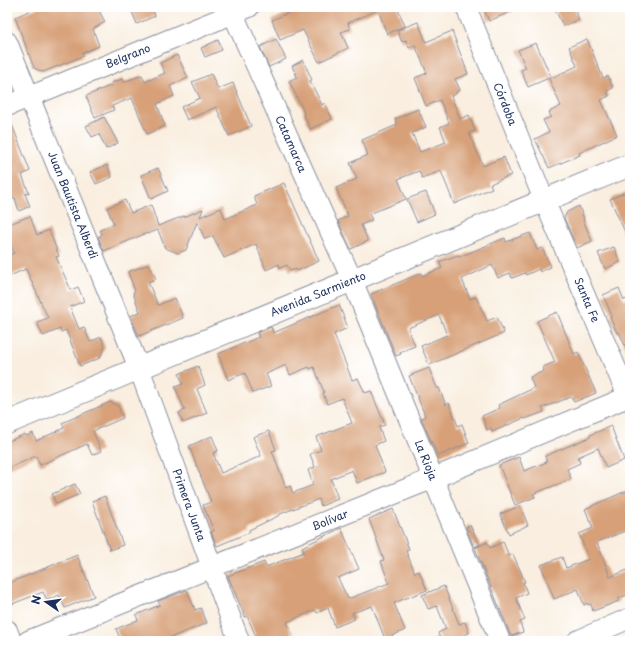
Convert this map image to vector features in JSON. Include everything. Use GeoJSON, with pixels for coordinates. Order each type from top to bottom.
{"type":"FeatureCollection","features":[{"type":"Feature","properties":{"kind":"main road","name":"Avenida Sarmiento"},"geometry":{"type":"LineString","coordinates":[[7,423],[630,165]]}},
{"type":"Feature","properties":{"kind":"street","name":"Córdoba"},"geometry":{"type":"LineString","coordinates":[[466,7],[544,200]]}},
{"type":"Feature","properties":{"kind":"street","name":"Belgrano"},"geometry":{"type":"LineString","coordinates":[[7,106],[237,9]]}},
{"type":"Feature","properties":{"kind":"street","name":"Catamarca"},"geometry":{"type":"LineString","coordinates":[[237,9],[352,280]]}},
{"type":"Feature","properties":{"kind":"street","name":"Juan Bautista Alberdi"},"geometry":{"type":"LineString","coordinates":[[7,42],[139,368]]}},
{"type":"Feature","properties":{"kind":"street","name":"Santa Fe"},"geometry":{"type":"LineString","coordinates":[[544,200],[629,398]]}},
{"type":"Feature","properties":{"kind":"street","name":"La Rioja"},"geometry":{"type":"LineString","coordinates":[[352,280],[500,641]]}},
{"type":"Feature","properties":{"kind":"street","name":"Primera Junta"},"geometry":{"type":"LineString","coordinates":[[139,368],[239,641]]}},
{"type":"Feature","properties":{"kind":"street","name":"Bolívar"},"geometry":{"type":"LineString","coordinates":[[28,641],[629,398]]}},
{"type":"Feature","properties":{"kind":"street"},"geometry":{"type":"LineString","coordinates":[[577,641],[630,618]]}},
{"type":"Feature","properties":{"kind":"street"},"geometry":{"type":"LineString","coordinates":[[7,630],[12,641]]}},
{"type":"Feature","properties":{"kind":"building"},"geometry":{"type":"Polygon","coordinates":[[[39,7],[97,7],[105,22],[93,29],[99,46],[82,53],[83,56],[43,72],[34,68],[15,17],[39,7]]]}},
{"type":"Feature","properties":{"kind":"building"},"geometry":{"type":"Polygon","coordinates":[[[130,7],[152,7],[155,16],[137,24],[130,7]]]}},
{"type":"Feature","properties":{"kind":"building"},"geometry":{"type":"Polygon","coordinates":[[[302,7],[397,7],[405,26],[387,34],[378,10],[348,23],[350,29],[341,32],[348,48],[319,62],[303,30],[280,40],[272,20],[302,7]]]}},
{"type":"Feature","properties":{"kind":"building"},"geometry":{"type":"Polygon","coordinates":[[[483,7],[522,7],[489,21],[483,7]]]}},
{"type":"Feature","properties":{"kind":"building"},"geometry":{"type":"Polygon","coordinates":[[[554,7],[574,7],[579,20],[563,26],[554,7]]]}},
{"type":"Feature","properties":{"kind":"building"},"geometry":{"type":"Polygon","coordinates":[[[418,22],[426,42],[452,31],[468,74],[455,79],[460,90],[451,96],[460,119],[469,115],[475,131],[469,133],[483,166],[504,157],[511,175],[490,184],[492,188],[454,204],[441,171],[422,178],[419,171],[398,179],[406,199],[369,214],[372,220],[361,225],[368,241],[351,249],[338,221],[348,216],[336,188],[357,179],[350,163],[368,155],[362,140],[397,125],[395,119],[418,109],[426,127],[412,133],[420,152],[446,142],[440,127],[449,123],[440,100],[426,106],[415,78],[427,73],[415,45],[409,48],[406,40],[402,42],[397,30],[418,22]]]}},
{"type":"Feature","properties":{"kind":"building"},"geometry":{"type":"Polygon","coordinates":[[[276,39],[286,59],[269,67],[260,47],[276,39]]]}},
{"type":"Feature","properties":{"kind":"building"},"geometry":{"type":"Polygon","coordinates":[[[587,39],[603,78],[608,76],[613,88],[607,91],[609,96],[601,100],[617,135],[579,153],[580,155],[549,168],[535,139],[549,132],[543,120],[551,117],[549,112],[561,106],[549,79],[577,66],[569,47],[587,39]]]}},
{"type":"Feature","properties":{"kind":"building"},"geometry":{"type":"Polygon","coordinates":[[[218,40],[222,50],[205,57],[201,48],[218,40]]]}},
{"type":"Feature","properties":{"kind":"building"},"geometry":{"type":"Polygon","coordinates":[[[536,43],[551,77],[528,87],[521,70],[526,68],[518,50],[536,43]]]}},
{"type":"Feature","properties":{"kind":"building"},"geometry":{"type":"Polygon","coordinates":[[[177,55],[188,78],[170,86],[174,96],[157,104],[165,126],[147,134],[132,98],[112,106],[114,110],[95,118],[86,96],[122,79],[124,82],[142,75],[145,82],[165,73],[160,63],[177,55]]]}},
{"type":"Feature","properties":{"kind":"building"},"geometry":{"type":"Polygon","coordinates":[[[303,60],[312,80],[310,81],[322,105],[325,103],[332,119],[310,129],[303,113],[304,112],[289,81],[297,77],[292,66],[303,60]]]}},
{"type":"Feature","properties":{"kind":"building"},"geometry":{"type":"Polygon","coordinates":[[[211,74],[218,89],[233,83],[251,126],[229,136],[216,107],[187,120],[181,107],[200,98],[192,82],[211,74]]]}},
{"type":"Feature","properties":{"kind":"building"},"geometry":{"type":"Polygon","coordinates":[[[7,117],[9,117],[30,171],[22,175],[29,193],[25,194],[30,206],[19,211],[15,198],[7,201],[7,117]]]}},
{"type":"Feature","properties":{"kind":"building"},"geometry":{"type":"Polygon","coordinates":[[[104,117],[118,143],[106,149],[99,134],[92,137],[86,126],[104,117]]]}},
{"type":"Feature","properties":{"kind":"building"},"geometry":{"type":"Polygon","coordinates":[[[107,165],[112,177],[96,184],[90,172],[107,165]]]}},
{"type":"Feature","properties":{"kind":"building"},"geometry":{"type":"Polygon","coordinates":[[[158,168],[168,191],[151,199],[141,175],[158,168]]]}},
{"type":"Feature","properties":{"kind":"building"},"geometry":{"type":"Polygon","coordinates":[[[284,183],[319,261],[297,271],[296,269],[290,271],[287,265],[280,268],[279,264],[266,270],[256,244],[224,258],[213,236],[205,239],[197,222],[186,250],[178,253],[165,248],[158,230],[104,251],[98,237],[102,235],[100,230],[114,224],[107,208],[125,200],[131,213],[151,205],[158,226],[203,209],[200,217],[221,208],[225,219],[257,205],[254,196],[284,183]]]}},
{"type":"Feature","properties":{"kind":"building"},"geometry":{"type":"Polygon","coordinates":[[[426,192],[435,214],[417,222],[407,199],[426,192]]]}},
{"type":"Feature","properties":{"kind":"building"},"geometry":{"type":"Polygon","coordinates":[[[626,192],[630,200],[630,243],[610,199],[626,192]]]}},
{"type":"Feature","properties":{"kind":"building"},"geometry":{"type":"Polygon","coordinates":[[[579,206],[592,241],[577,248],[564,218],[567,212],[579,206]]]}},
{"type":"Feature","properties":{"kind":"building"},"geometry":{"type":"Polygon","coordinates":[[[30,216],[37,235],[49,230],[59,256],[56,257],[71,290],[78,287],[84,301],[70,307],[79,329],[84,327],[90,342],[101,337],[105,347],[100,358],[80,366],[66,330],[61,332],[60,329],[43,336],[37,322],[48,318],[26,269],[7,277],[7,256],[14,253],[7,235],[7,225],[30,216]]]}},
{"type":"Feature","properties":{"kind":"building"},"geometry":{"type":"Polygon","coordinates":[[[530,233],[537,250],[542,248],[551,267],[540,272],[539,269],[526,275],[525,273],[512,278],[510,273],[498,278],[492,265],[462,279],[470,299],[476,297],[487,321],[497,317],[504,333],[429,365],[421,346],[447,335],[439,315],[408,328],[415,346],[400,352],[401,354],[396,356],[371,294],[421,273],[422,276],[442,268],[439,262],[458,255],[459,257],[505,238],[506,242],[530,233]]]}},
{"type":"Feature","properties":{"kind":"building"},"geometry":{"type":"Polygon","coordinates":[[[614,247],[620,262],[605,269],[598,253],[614,247]]]}},
{"type":"Feature","properties":{"kind":"building"},"geometry":{"type":"Polygon","coordinates":[[[149,264],[156,279],[148,282],[158,305],[175,298],[183,318],[139,336],[130,316],[140,312],[133,293],[135,291],[128,272],[149,264]]]}},
{"type":"Feature","properties":{"kind":"building"},"geometry":{"type":"Polygon","coordinates":[[[619,288],[624,300],[630,298],[630,357],[619,332],[617,333],[610,317],[612,316],[603,295],[619,288]]]}},
{"type":"Feature","properties":{"kind":"building"},"geometry":{"type":"Polygon","coordinates":[[[339,305],[348,328],[334,334],[352,380],[358,378],[365,393],[371,391],[385,425],[379,427],[384,441],[375,445],[385,472],[357,483],[352,470],[331,479],[338,499],[321,506],[319,499],[280,514],[249,530],[250,532],[217,546],[211,532],[214,531],[203,505],[211,502],[189,446],[212,436],[218,451],[213,453],[221,473],[261,456],[253,437],[269,431],[276,450],[272,451],[286,488],[290,486],[293,493],[313,485],[308,470],[315,467],[310,454],[321,450],[316,437],[352,423],[342,398],[327,404],[314,367],[310,369],[309,367],[290,375],[286,365],[266,374],[271,386],[253,393],[245,373],[228,380],[218,354],[259,337],[257,333],[271,327],[273,333],[339,305]]]}},
{"type":"Feature","properties":{"kind":"building"},"geometry":{"type":"Polygon","coordinates":[[[557,312],[574,354],[578,352],[596,393],[574,402],[571,397],[542,408],[544,412],[525,419],[524,418],[492,432],[491,428],[487,430],[482,416],[500,408],[498,405],[534,388],[530,377],[544,371],[543,367],[555,362],[537,321],[557,312]]]}},
{"type":"Feature","properties":{"kind":"building"},"geometry":{"type":"Polygon","coordinates":[[[198,366],[205,385],[197,389],[207,413],[183,423],[179,413],[185,410],[175,387],[183,384],[179,374],[198,366]]]}},
{"type":"Feature","properties":{"kind":"building"},"geometry":{"type":"Polygon","coordinates":[[[429,368],[446,405],[449,403],[458,426],[462,424],[469,443],[438,456],[421,418],[425,417],[424,413],[409,376],[429,368]]]}},
{"type":"Feature","properties":{"kind":"building"},"geometry":{"type":"Polygon","coordinates":[[[110,402],[118,406],[123,418],[93,431],[101,451],[92,455],[87,444],[40,465],[36,456],[7,469],[7,442],[25,434],[26,436],[33,433],[36,441],[64,428],[62,423],[110,402]]]}},
{"type":"Feature","properties":{"kind":"building"},"geometry":{"type":"Polygon","coordinates":[[[611,426],[624,460],[606,468],[598,448],[578,457],[580,463],[567,469],[571,479],[533,494],[535,497],[515,505],[499,465],[519,457],[524,471],[547,462],[545,456],[590,437],[590,435],[611,426]]]}},
{"type":"Feature","properties":{"kind":"building"},"geometry":{"type":"Polygon","coordinates":[[[75,484],[80,494],[56,504],[52,494],[75,484]]]}},
{"type":"Feature","properties":{"kind":"building"},"geometry":{"type":"Polygon","coordinates":[[[626,491],[630,500],[630,529],[597,542],[610,577],[630,569],[630,594],[619,598],[619,601],[593,611],[591,604],[588,605],[587,603],[584,605],[578,589],[554,599],[541,565],[562,557],[566,568],[589,559],[579,534],[593,528],[585,509],[626,491]]]}},
{"type":"Feature","properties":{"kind":"building"},"geometry":{"type":"Polygon","coordinates":[[[105,496],[123,545],[110,550],[92,501],[105,496]]]}},
{"type":"Feature","properties":{"kind":"building"},"geometry":{"type":"Polygon","coordinates":[[[520,506],[528,525],[509,534],[500,514],[520,506]]]}},
{"type":"Feature","properties":{"kind":"building"},"geometry":{"type":"Polygon","coordinates":[[[393,509],[409,549],[406,551],[415,573],[419,571],[427,590],[394,603],[405,630],[385,639],[372,606],[352,613],[355,619],[335,627],[328,608],[317,613],[315,610],[287,622],[294,638],[287,641],[258,641],[247,616],[245,617],[228,576],[264,562],[266,567],[304,552],[302,547],[341,528],[359,569],[338,578],[348,599],[389,583],[381,561],[384,560],[369,519],[393,509]]]}},
{"type":"Feature","properties":{"kind":"building"},"geometry":{"type":"Polygon","coordinates":[[[470,525],[480,545],[474,547],[466,527],[470,525]]]}},
{"type":"Feature","properties":{"kind":"building"},"geometry":{"type":"Polygon","coordinates":[[[487,542],[490,548],[503,542],[509,556],[513,554],[525,582],[523,582],[527,593],[516,598],[525,620],[520,622],[523,632],[511,636],[475,548],[487,542]]]}},
{"type":"Feature","properties":{"kind":"building"},"geometry":{"type":"Polygon","coordinates":[[[77,555],[94,596],[65,608],[59,595],[47,600],[43,592],[7,606],[7,584],[77,555]]]}},
{"type":"Feature","properties":{"kind":"building"},"geometry":{"type":"Polygon","coordinates":[[[444,586],[459,624],[465,622],[469,633],[459,637],[461,641],[441,641],[438,633],[446,629],[437,606],[428,609],[422,595],[444,586]]]}},
{"type":"Feature","properties":{"kind":"building"},"geometry":{"type":"Polygon","coordinates":[[[187,590],[195,610],[201,608],[207,623],[162,641],[121,641],[116,629],[138,620],[136,615],[160,605],[158,601],[187,590]]]}}]}
